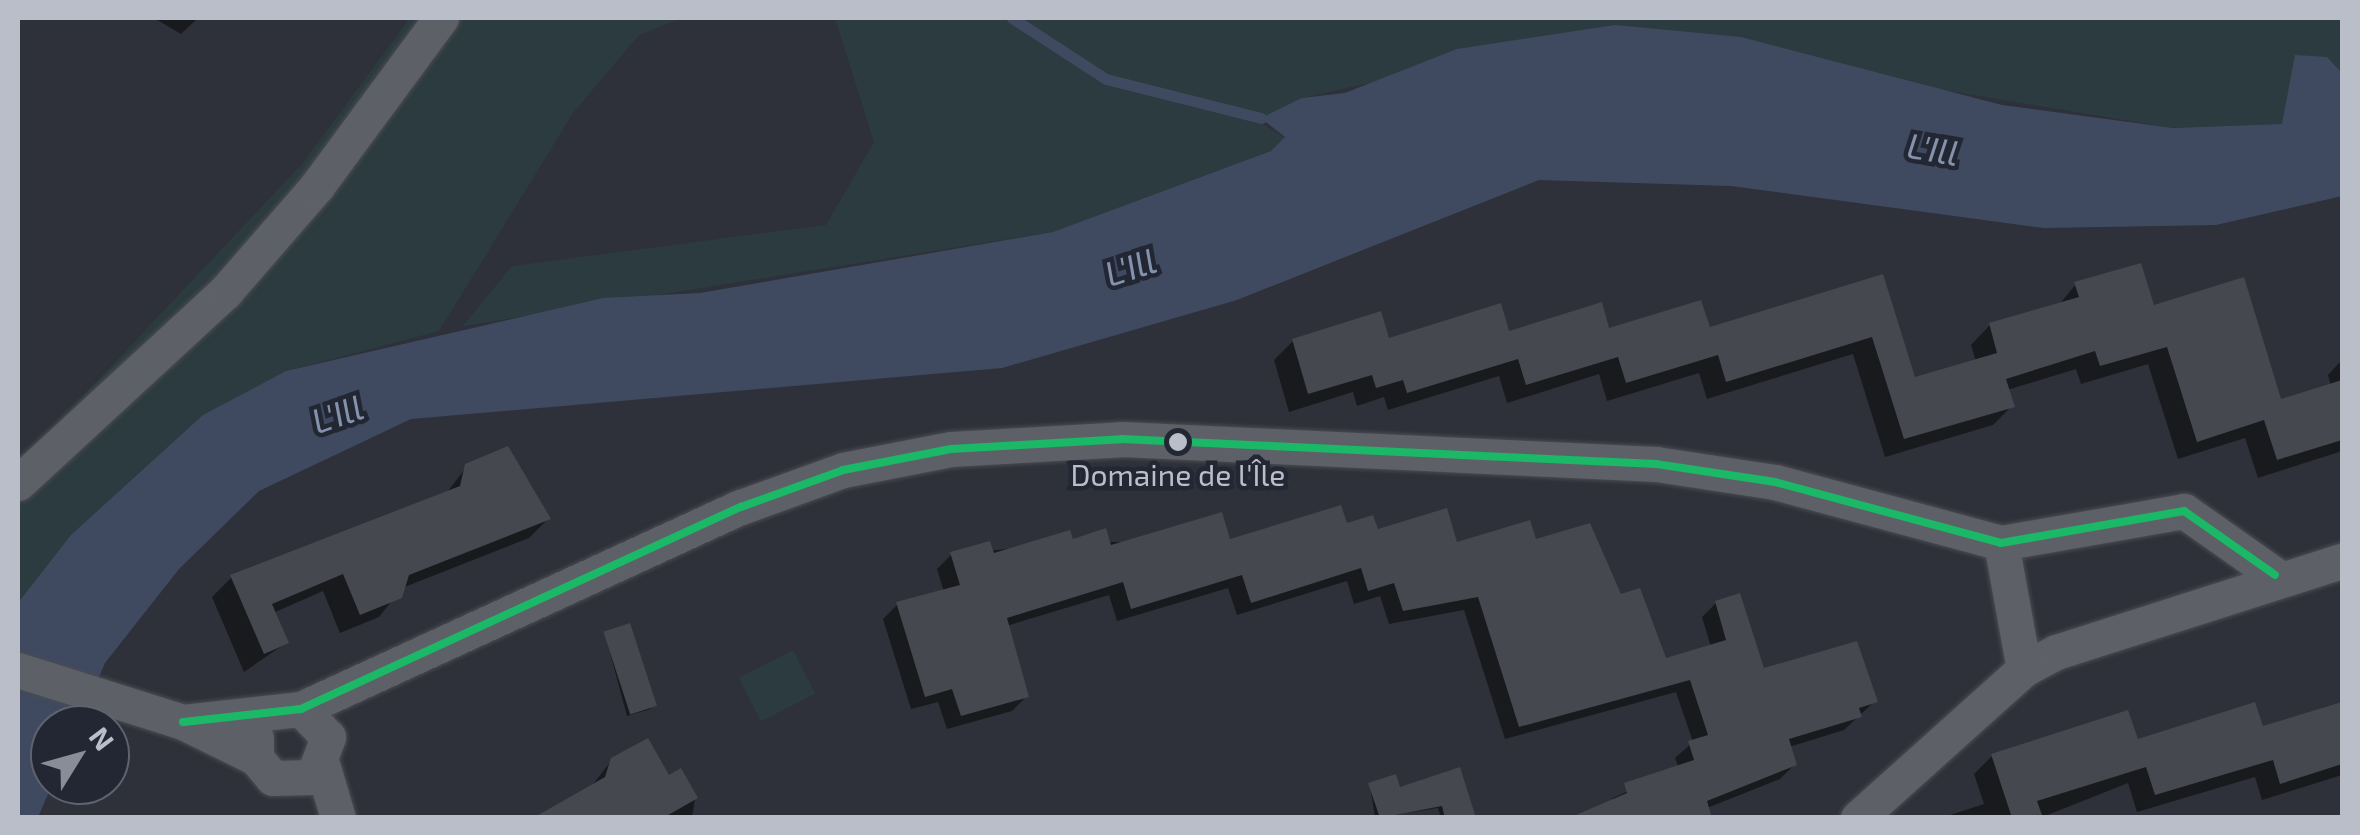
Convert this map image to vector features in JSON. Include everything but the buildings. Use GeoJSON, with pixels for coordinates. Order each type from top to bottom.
{"type":"FeatureCollection","features":[{"type":"Feature","properties":{"kind":"street"},"geometry":{"type":"LineString","coordinates":[[18,483],[225,292],[317,186],[440,18]]}},
{"type":"Feature","properties":{"kind":"street"},"geometry":{"type":"LineString","coordinates":[[183,722],[285,712],[378,680],[742,506],[843,470],[951,449],[1122,439],[1656,464],[1775,482],[2002,543],[2184,511],[2275,576]]}},
{"type":"Feature","properties":{"kind":"street"},"geometry":{"type":"LineString","coordinates":[[2002,543],[2024,669]]}},
{"type":"Feature","properties":{"kind":"street"},"geometry":{"type":"LineString","coordinates":[[1858,818],[2024,669],[2275,576],[2342,561]]}},
{"type":"Feature","properties":{"kind":"street"},"geometry":{"type":"LineString","coordinates":[[18,670],[183,722],[256,758],[319,818]]}},
{"type":"Feature","properties":{"kind":"street"},"geometry":{"type":"LineString","coordinates":[[285,782],[325,752],[378,680]]}},
{"type":"Feature","properties":{"kind":"street"},"geometry":{"type":"LineString","coordinates":[[285,712],[325,752],[338,818]]}},
{"type":"Feature","properties":{"kind":"street"},"geometry":{"type":"LineString","coordinates":[[256,758],[285,712]]}},
{"type":"Feature","properties":{"kind":"shaded area"},"geometry":{"type":"Polygon","coordinates":[[[410,18],[682,18],[639,35],[573,113],[439,331],[286,371],[18,603],[18,465],[301,165],[410,18]]]}},
{"type":"Feature","properties":{"kind":"shaded area"},"geometry":{"type":"Polygon","coordinates":[[[835,18],[2342,18],[2342,73],[2327,57],[2282,124],[2173,128],[1900,83],[1387,79],[1302,98],[1261,123],[1285,138],[1271,151],[1053,232],[463,326],[512,266],[826,225],[874,142],[835,18]]]}},
{"type":"Feature","properties":{"kind":"shaded area"},"geometry":{"type":"Polygon","coordinates":[[[793,650],[815,694],[761,721],[739,678],[793,650]]]}},
{"type":"Feature","properties":{"kind":"water","name":"L'Ill"},"geometry":{"type":"Polygon","coordinates":[[[1615,25],[1741,37],[2002,105],[2173,128],[2282,124],[2295,55],[2327,57],[2342,73],[2342,196],[2216,225],[2044,228],[1731,186],[1539,180],[1237,300],[1002,368],[411,419],[259,491],[179,569],[105,663],[87,705],[30,705],[30,805],[43,805],[38,817],[18,817],[18,603],[71,535],[203,415],[286,371],[603,298],[700,293],[1053,232],[1271,151],[1285,137],[1261,118],[1302,98],[1345,93],[1457,49],[1615,25]]]}},
{"type":"Feature","properties":{"kind":"waterway"},"geometry":{"type":"LineString","coordinates":[[1012,18],[1106,79],[1261,118]]}},
{"type":"Feature","properties":{"kind":"transit line"},"geometry":{"type":"LineString","coordinates":[[183,722],[301,709],[741,507],[843,470],[951,449],[1122,439],[1656,464],[1775,482],[2001,543],[2184,511],[2275,575]]}},
{"type":"Feature","properties":{"kind":"place","name":"Domaine de l'Île"},"geometry":{"type":"Point","coordinates":[1178,442]}}]}
